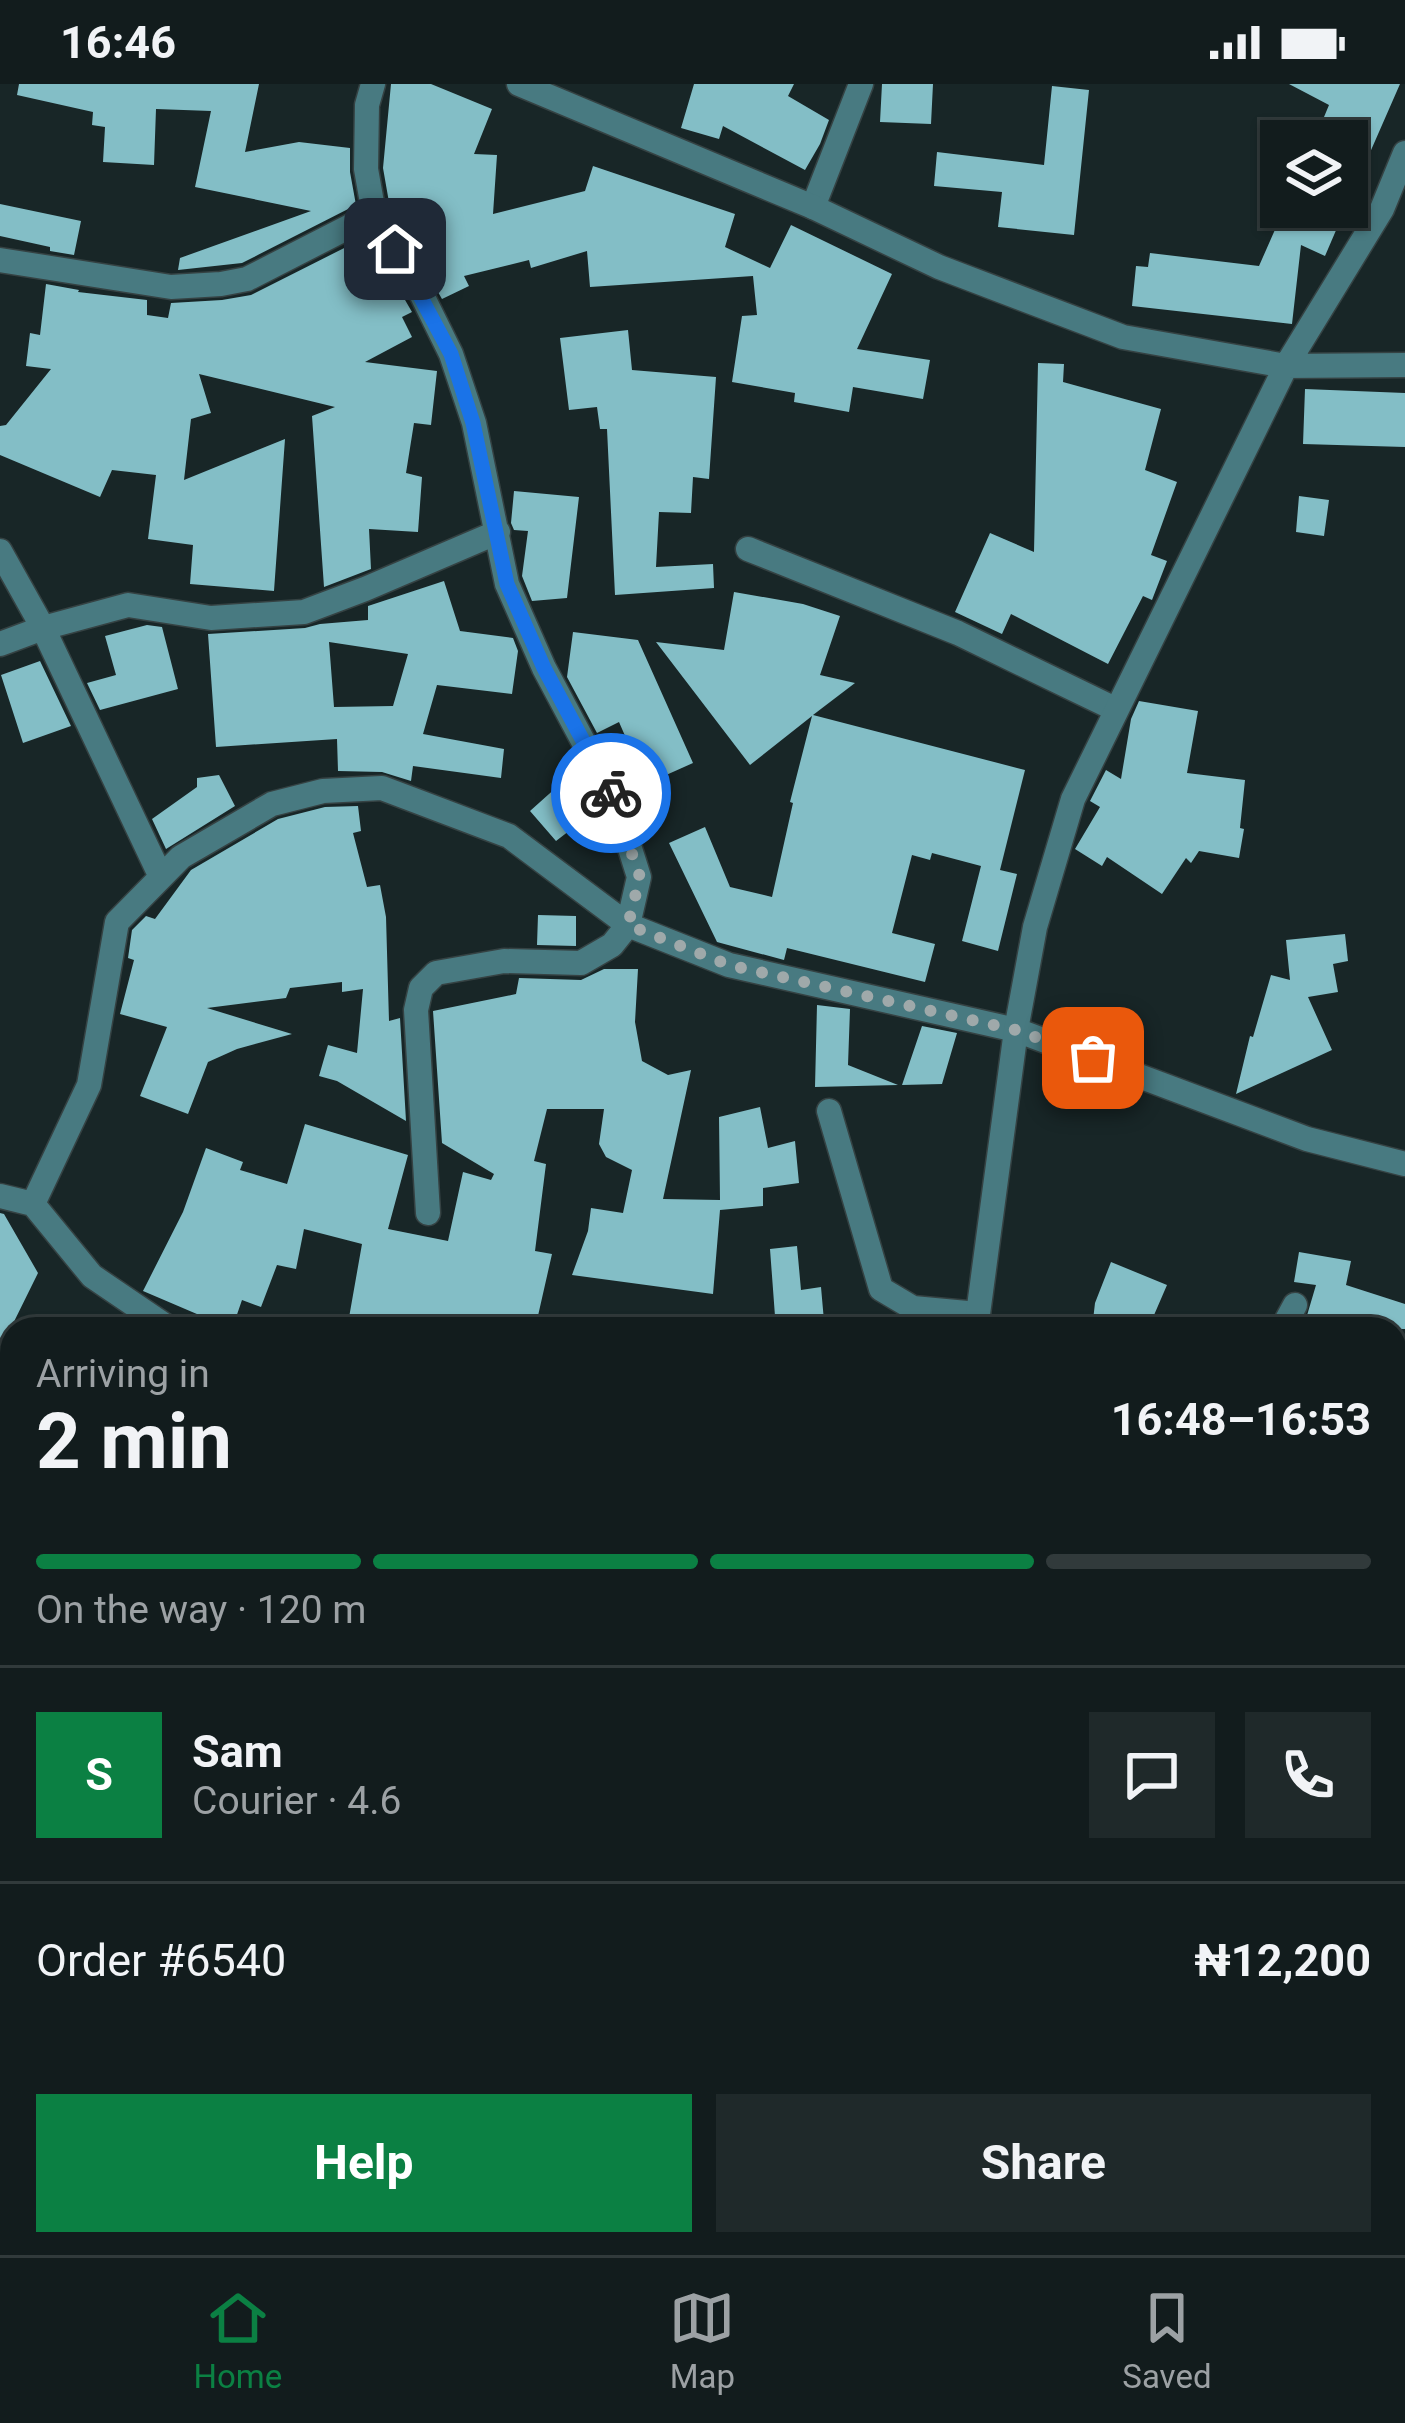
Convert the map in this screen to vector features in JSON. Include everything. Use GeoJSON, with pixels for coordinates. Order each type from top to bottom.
{"type":"FeatureCollection","features":[{"type":"Feature","properties":{"kind":"street"},"geometry":{"type":"LineString","coordinates":[[373,84],[367,105],[366,169],[374,214],[451,354],[473,423],[507,584],[544,668],[615,801],[640,877],[628,925],[612,945],[580,963],[504,961],[436,973],[421,988],[416,1010],[428,1213]]}},
{"type":"Feature","properties":{"kind":"street"},"geometry":{"type":"LineString","coordinates":[[519,84],[813,208],[939,267],[1123,338],[1286,367],[1405,365]]}},
{"type":"Feature","properties":{"kind":"street"},"geometry":{"type":"LineString","coordinates":[[813,208],[862,84]]}},
{"type":"Feature","properties":{"kind":"street"},"geometry":{"type":"LineString","coordinates":[[978,1317],[1016,1030],[1035,927],[1073,799],[1286,367],[1382,208],[1405,153]]}},
{"type":"Feature","properties":{"kind":"street"},"geometry":{"type":"LineString","coordinates":[[0,260],[171,287],[221,284],[247,278],[374,214]]}},
{"type":"Feature","properties":{"kind":"street"},"geometry":{"type":"LineString","coordinates":[[0,644],[128,605],[211,618],[304,612],[498,532]]}},
{"type":"Feature","properties":{"kind":"street"},"geometry":{"type":"LineString","coordinates":[[748,549],[958,633],[1115,709]]}},
{"type":"Feature","properties":{"kind":"street"},"geometry":{"type":"LineString","coordinates":[[0,550],[43,628],[161,877]]}},
{"type":"Feature","properties":{"kind":"street"},"geometry":{"type":"LineString","coordinates":[[33,1204],[88,1085],[117,922],[181,857],[272,804],[323,791],[382,788],[509,836],[628,925],[729,965],[1016,1030],[1307,1139],[1405,1164]]}},
{"type":"Feature","properties":{"kind":"street"},"geometry":{"type":"LineString","coordinates":[[829,1111],[881,1289],[913,1308],[957,1317]]}},
{"type":"Feature","properties":{"kind":"street"},"geometry":{"type":"LineString","coordinates":[[0,1196],[33,1204],[92,1276],[152,1317]]}},
{"type":"Feature","properties":{"kind":"street"},"geometry":{"type":"LineString","coordinates":[[1288,1317],[1295,1305]]}},
{"type":"Feature","properties":{"kind":"building"},"geometry":{"type":"Polygon","coordinates":[[[19,84],[259,84],[245,152],[299,142],[350,148],[356,205],[242,263],[178,270],[180,258],[311,211],[195,187],[211,111],[156,109],[154,165],[103,162],[105,127],[92,125],[93,112],[17,95],[19,84]]]}},
{"type":"Feature","properties":{"kind":"building"},"geometry":{"type":"Polygon","coordinates":[[[391,84],[431,84],[492,109],[474,154],[497,155],[493,214],[585,191],[593,166],[735,214],[725,247],[770,268],[791,225],[892,274],[857,349],[930,360],[923,399],[853,387],[849,412],[794,402],[795,393],[732,382],[742,316],[757,315],[753,276],[590,287],[587,251],[531,268],[529,260],[464,276],[469,286],[442,299],[390,208],[383,168],[391,84]]]}},
{"type":"Feature","properties":{"kind":"building"},"geometry":{"type":"Polygon","coordinates":[[[694,84],[794,84],[788,96],[829,120],[805,170],[723,126],[719,139],[681,128],[694,84]]]}},
{"type":"Feature","properties":{"kind":"building"},"geometry":{"type":"Polygon","coordinates":[[[882,84],[933,84],[931,124],[880,122],[882,84]]]}},
{"type":"Feature","properties":{"kind":"building"},"geometry":{"type":"Polygon","coordinates":[[[1289,84],[1400,84],[1368,157],[1368,120],[1323,120],[1329,105],[1289,84]]]}},
{"type":"Feature","properties":{"kind":"building"},"geometry":{"type":"Polygon","coordinates":[[[1052,86],[1089,90],[1074,235],[998,227],[1002,192],[934,186],[937,152],[1044,165],[1052,86]]]}},
{"type":"Feature","properties":{"kind":"building"},"geometry":{"type":"Polygon","coordinates":[[[0,204],[81,221],[74,255],[0,236],[0,204]]]}},
{"type":"Feature","properties":{"kind":"building"},"geometry":{"type":"Polygon","coordinates":[[[1276,228],[1337,228],[1325,256],[1301,245],[1292,324],[1132,306],[1136,266],[1148,267],[1150,253],[1259,266],[1276,228]]]}},
{"type":"Feature","properties":{"kind":"building"},"geometry":{"type":"Polygon","coordinates":[[[368,236],[412,312],[402,317],[412,337],[365,362],[437,371],[431,425],[414,423],[406,473],[422,477],[418,532],[369,529],[371,569],[324,587],[312,416],[335,407],[199,374],[211,413],[191,419],[184,480],[285,439],[274,591],[190,584],[193,545],[148,539],[156,475],[112,470],[100,497],[0,455],[0,426],[6,425],[51,369],[26,366],[30,333],[40,335],[46,284],[147,300],[147,315],[168,318],[171,303],[251,295],[368,236]]]}},
{"type":"Feature","properties":{"kind":"building"},"geometry":{"type":"Polygon","coordinates":[[[628,330],[632,370],[716,377],[709,479],[693,477],[691,513],[659,512],[656,567],[713,564],[714,588],[615,595],[607,429],[600,429],[597,407],[569,410],[560,338],[628,330]]]}},
{"type":"Feature","properties":{"kind":"building"},"geometry":{"type":"Polygon","coordinates":[[[1038,363],[1064,364],[1063,382],[1161,409],[1145,470],[1177,482],[1151,555],[1167,561],[1152,600],[1143,596],[1108,664],[1011,614],[1002,634],[955,612],[990,533],[1034,552],[1038,363]]]}},
{"type":"Feature","properties":{"kind":"building"},"geometry":{"type":"Polygon","coordinates":[[[1305,389],[1405,393],[1405,447],[1303,444],[1305,389]]]}},
{"type":"Feature","properties":{"kind":"building"},"geometry":{"type":"Polygon","coordinates":[[[514,491],[579,497],[567,598],[532,601],[522,576],[528,531],[514,530],[511,523],[514,491]]]}},
{"type":"Feature","properties":{"kind":"building"},"geometry":{"type":"Polygon","coordinates":[[[1299,496],[1329,500],[1324,536],[1296,532],[1299,496]]]}},
{"type":"Feature","properties":{"kind":"building"},"geometry":{"type":"Polygon","coordinates":[[[444,581],[460,631],[513,638],[518,651],[512,694],[437,685],[423,734],[504,749],[501,778],[413,766],[411,781],[382,772],[338,771],[337,739],[216,747],[208,634],[368,620],[368,606],[444,581]],[[329,642],[334,707],[393,706],[408,654],[329,642]]]}},
{"type":"Feature","properties":{"kind":"building"},"geometry":{"type":"Polygon","coordinates":[[[734,592],[840,616],[820,675],[855,683],[813,715],[1025,770],[1000,870],[1017,874],[998,951],[962,941],[981,866],[932,853],[930,860],[912,855],[892,933],[935,944],[925,982],[787,948],[784,960],[717,942],[669,843],[705,827],[730,887],[772,897],[812,716],[750,765],[656,642],[724,650],[734,592]]]}},
{"type":"Feature","properties":{"kind":"building"},"geometry":{"type":"Polygon","coordinates":[[[147,625],[162,627],[178,689],[100,710],[87,683],[116,675],[105,636],[147,625]]]}},
{"type":"Feature","properties":{"kind":"building"},"geometry":{"type":"Polygon","coordinates":[[[573,632],[638,640],[693,763],[646,784],[619,722],[597,733],[567,677],[573,632]]]}},
{"type":"Feature","properties":{"kind":"building"},"geometry":{"type":"Polygon","coordinates":[[[40,661],[71,726],[23,743],[1,675],[40,661]]]}},
{"type":"Feature","properties":{"kind":"building"},"geometry":{"type":"Polygon","coordinates":[[[1139,701],[1198,711],[1187,773],[1245,780],[1239,858],[1199,851],[1191,863],[1186,858],[1162,894],[1107,857],[1102,866],[1075,849],[1100,807],[1090,801],[1106,770],[1121,779],[1131,719],[1139,701]]]}},
{"type":"Feature","properties":{"kind":"building"},"geometry":{"type":"Polygon","coordinates":[[[219,775],[235,806],[166,849],[152,819],[197,787],[197,778],[219,775]]]}},
{"type":"Feature","properties":{"kind":"building"},"geometry":{"type":"Polygon","coordinates":[[[568,777],[595,811],[556,841],[530,811],[568,777]]]}},
{"type":"Feature","properties":{"kind":"building"},"geometry":{"type":"Polygon","coordinates":[[[358,806],[361,831],[353,833],[367,887],[380,885],[386,917],[389,1021],[400,1018],[406,1121],[337,1081],[319,1076],[328,1045],[357,1053],[363,989],[342,992],[342,982],[290,988],[286,998],[207,1008],[292,1034],[208,1062],[188,1114],[140,1096],[167,1027],[120,1014],[134,960],[128,958],[132,930],[146,916],[155,919],[191,870],[278,819],[325,807],[358,806]]]}},
{"type":"Feature","properties":{"kind":"building"},"geometry":{"type":"Polygon","coordinates":[[[538,915],[576,916],[576,946],[537,945],[538,915]]]}},
{"type":"Feature","properties":{"kind":"building"},"geometry":{"type":"Polygon","coordinates":[[[1345,934],[1348,961],[1333,964],[1338,992],[1308,997],[1332,1050],[1236,1094],[1271,975],[1290,980],[1286,940],[1345,934]]]}},
{"type":"Feature","properties":{"kind":"building"},"geometry":{"type":"Polygon","coordinates":[[[604,969],[638,969],[635,1022],[642,1061],[668,1075],[691,1070],[663,1199],[720,1200],[719,1117],[760,1107],[768,1148],[795,1141],[799,1183],[763,1188],[763,1206],[720,1210],[713,1294],[572,1275],[591,1208],[623,1213],[632,1170],[606,1157],[599,1144],[604,1109],[547,1109],[534,1161],[546,1164],[535,1251],[552,1254],[538,1317],[349,1317],[362,1244],[304,1229],[296,1269],[277,1265],[261,1307],[242,1300],[236,1317],[204,1317],[143,1291],[183,1212],[206,1148],[243,1162],[240,1170],[287,1184],[305,1124],[408,1155],[388,1229],[448,1241],[463,1172],[491,1180],[494,1174],[442,1143],[433,1011],[516,994],[519,978],[581,980],[604,969]]]}},
{"type":"Feature","properties":{"kind":"building"},"geometry":{"type":"Polygon","coordinates":[[[817,1005],[850,1009],[848,1065],[898,1085],[815,1087],[817,1005]]]}},
{"type":"Feature","properties":{"kind":"building"},"geometry":{"type":"Polygon","coordinates":[[[922,1026],[957,1033],[942,1084],[902,1085],[922,1026]]]}},
{"type":"Feature","properties":{"kind":"building"},"geometry":{"type":"Polygon","coordinates":[[[0,1213],[38,1273],[16,1317],[0,1317],[0,1213]]]}},
{"type":"Feature","properties":{"kind":"building"},"geometry":{"type":"Polygon","coordinates":[[[797,1246],[801,1290],[821,1287],[824,1317],[775,1316],[770,1249],[797,1246]]]}},
{"type":"Feature","properties":{"kind":"building"},"geometry":{"type":"Polygon","coordinates":[[[1299,1252],[1351,1261],[1346,1285],[1405,1304],[1405,1317],[1307,1317],[1316,1285],[1294,1282],[1299,1252]]]}},
{"type":"Feature","properties":{"kind":"building"},"geometry":{"type":"Polygon","coordinates":[[[1111,1262],[1167,1285],[1153,1317],[1093,1317],[1111,1262]]]}},
{"type":"Feature","properties":{"kind":"way so far"},"geometry":{"type":"LineString","coordinates":[[611,793],[640,877],[628,925],[729,965],[1016,1030],[1093,1058]]}},
{"type":"Feature","properties":{"kind":"route"},"geometry":{"type":"LineString","coordinates":[[395,249],[451,354],[473,423],[507,584],[544,668],[611,793]]}}]}
